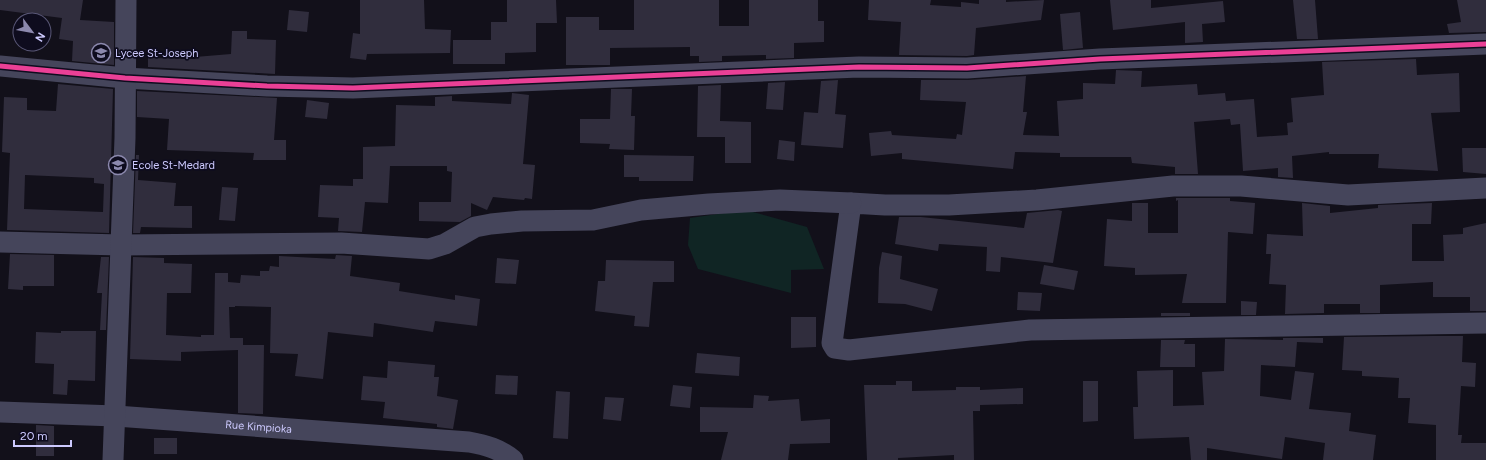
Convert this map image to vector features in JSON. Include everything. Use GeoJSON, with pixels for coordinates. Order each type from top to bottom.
{"type":"FeatureCollection","features":[{"type":"Feature","properties":{"kind":"street"},"geometry":{"type":"LineString","coordinates":[[113,460],[116,416],[121,245],[126,0]]}},
{"type":"Feature","properties":{"kind":"street"},"geometry":{"type":"LineString","coordinates":[[0,66],[125,78],[267,86],[353,88],[859,67],[967,68],[1108,59],[1486,44]]}},
{"type":"Feature","properties":{"kind":"street"},"geometry":{"type":"LineString","coordinates":[[0,242],[121,245],[341,242],[429,249],[446,244],[475,227],[491,224],[522,221],[593,220],[641,210],[717,203],[780,200],[885,205],[949,205],[1037,200],[1174,186],[1241,186],[1348,195],[1486,188]]}},
{"type":"Feature","properties":{"kind":"street"},"geometry":{"type":"LineString","coordinates":[[852,203],[832,343],[835,348],[842,350],[915,344],[1030,330],[1486,323]]}},
{"type":"Feature","properties":{"kind":"street","name":"Rue Kimpioka"},"geometry":{"type":"LineString","coordinates":[[0,412],[116,416],[469,442],[487,446],[505,454],[513,460]]}},
{"type":"Feature","properties":{"kind":"green space"},"geometry":{"type":"Polygon","coordinates":[[[746,210],[807,227],[824,269],[791,270],[791,293],[698,269],[688,245],[690,218],[746,210]]]}},
{"type":"Feature","properties":{"kind":"building"},"geometry":{"type":"Polygon","coordinates":[[[0,0],[83,0],[80,20],[114,22],[114,65],[72,61],[73,41],[59,39],[62,18],[52,17],[52,12],[16,12],[0,10],[0,0]]]}},
{"type":"Feature","properties":{"kind":"building"},"geometry":{"type":"Polygon","coordinates":[[[360,0],[424,0],[425,29],[451,30],[450,53],[367,54],[366,60],[350,58],[353,33],[360,34],[360,0]]]}},
{"type":"Feature","properties":{"kind":"building"},"geometry":{"type":"Polygon","coordinates":[[[507,0],[556,0],[557,23],[536,23],[536,52],[505,53],[505,64],[453,64],[453,40],[491,40],[491,22],[507,22],[507,0]]]}},
{"type":"Feature","properties":{"kind":"building"},"geometry":{"type":"Polygon","coordinates":[[[634,0],[719,0],[719,26],[749,26],[749,0],[818,0],[818,21],[824,21],[824,42],[794,43],[794,58],[766,59],[766,55],[722,56],[722,61],[699,62],[699,56],[690,56],[690,47],[610,48],[610,65],[566,65],[566,17],[599,17],[599,30],[634,30],[634,0]]]}},
{"type":"Feature","properties":{"kind":"building"},"geometry":{"type":"Polygon","coordinates":[[[869,0],[931,0],[930,5],[961,7],[961,2],[979,4],[979,0],[1006,0],[1006,2],[1044,0],[1041,20],[976,28],[974,55],[967,56],[899,55],[901,22],[868,20],[869,0]]]}},
{"type":"Feature","properties":{"kind":"building"},"geometry":{"type":"Polygon","coordinates":[[[1110,0],[1151,0],[1151,8],[1223,1],[1225,22],[1202,24],[1203,42],[1185,43],[1185,22],[1113,30],[1110,0]]]}},
{"type":"Feature","properties":{"kind":"building"},"geometry":{"type":"Polygon","coordinates":[[[1293,0],[1315,0],[1318,39],[1297,39],[1293,0]]]}},
{"type":"Feature","properties":{"kind":"building"},"geometry":{"type":"Polygon","coordinates":[[[1457,0],[1486,0],[1486,32],[1449,33],[1447,24],[1461,22],[1457,0]]]}},
{"type":"Feature","properties":{"kind":"building"},"geometry":{"type":"Polygon","coordinates":[[[289,10],[309,12],[307,32],[287,30],[289,10]]]}},
{"type":"Feature","properties":{"kind":"building"},"geometry":{"type":"Polygon","coordinates":[[[1080,12],[1083,48],[1063,50],[1060,14],[1080,12]]]}},
{"type":"Feature","properties":{"kind":"building"},"geometry":{"type":"Polygon","coordinates":[[[232,31],[247,31],[247,39],[276,40],[275,74],[148,67],[148,58],[196,59],[195,57],[231,54],[232,31]]]}},
{"type":"Feature","properties":{"kind":"building"},"geometry":{"type":"Polygon","coordinates":[[[1416,59],[1417,75],[1459,73],[1460,112],[1431,113],[1438,171],[1378,168],[1379,154],[1329,154],[1329,152],[1292,156],[1293,178],[1278,177],[1278,168],[1243,171],[1240,124],[1231,125],[1230,119],[1194,122],[1198,174],[1175,174],[1175,167],[1132,163],[1131,157],[1060,157],[1060,153],[1015,152],[1013,169],[902,159],[902,153],[871,156],[869,133],[891,131],[892,135],[956,139],[957,134],[962,135],[966,102],[920,100],[921,80],[968,80],[1026,76],[1023,112],[1027,112],[1023,135],[1059,136],[1057,101],[1083,99],[1083,83],[1115,84],[1116,70],[1142,71],[1141,87],[1197,84],[1198,95],[1225,93],[1226,101],[1254,99],[1257,137],[1288,135],[1287,123],[1293,122],[1291,98],[1324,95],[1322,62],[1416,59]]]}},
{"type":"Feature","properties":{"kind":"building"},"geometry":{"type":"Polygon","coordinates":[[[838,80],[835,114],[846,115],[843,148],[801,145],[804,112],[818,113],[821,81],[838,80]]]}},
{"type":"Feature","properties":{"kind":"building"},"geometry":{"type":"Polygon","coordinates":[[[785,82],[783,110],[766,109],[768,83],[785,82]]]}},
{"type":"Feature","properties":{"kind":"building"},"geometry":{"type":"Polygon","coordinates":[[[58,84],[113,89],[109,233],[7,230],[10,153],[2,152],[4,97],[27,98],[27,110],[56,111],[58,84]],[[25,175],[24,209],[103,212],[104,184],[94,183],[94,178],[25,175]]]}},
{"type":"Feature","properties":{"kind":"building"},"geometry":{"type":"Polygon","coordinates":[[[721,85],[720,121],[751,122],[751,163],[725,163],[725,137],[697,137],[698,86],[721,85]]]}},
{"type":"Feature","properties":{"kind":"building"},"geometry":{"type":"Polygon","coordinates":[[[611,89],[632,89],[631,116],[635,116],[634,150],[609,149],[610,144],[580,143],[580,119],[610,119],[611,89]]]}},
{"type":"Feature","properties":{"kind":"building"},"geometry":{"type":"Polygon","coordinates":[[[137,91],[277,98],[274,140],[286,140],[286,160],[253,160],[254,153],[167,150],[169,119],[137,117],[137,91]]]}},
{"type":"Feature","properties":{"kind":"building"},"geometry":{"type":"Polygon","coordinates":[[[512,93],[529,95],[523,164],[535,165],[532,199],[525,198],[524,200],[493,197],[487,210],[471,203],[471,216],[460,222],[419,221],[419,202],[451,202],[452,172],[447,171],[447,166],[390,166],[388,203],[365,202],[362,232],[338,231],[339,218],[318,217],[320,185],[353,186],[353,179],[363,179],[363,147],[395,146],[396,105],[435,106],[435,97],[452,96],[452,101],[511,104],[512,93]]]}},
{"type":"Feature","properties":{"kind":"building"},"geometry":{"type":"Polygon","coordinates":[[[307,100],[329,103],[327,119],[305,117],[307,100]]]}},
{"type":"Feature","properties":{"kind":"building"},"geometry":{"type":"Polygon","coordinates":[[[779,140],[795,142],[794,161],[777,159],[779,140]]]}},
{"type":"Feature","properties":{"kind":"building"},"geometry":{"type":"Polygon","coordinates":[[[1462,148],[1486,148],[1486,174],[1463,172],[1462,148]]]}},
{"type":"Feature","properties":{"kind":"building"},"geometry":{"type":"Polygon","coordinates":[[[136,155],[139,155],[138,180],[176,183],[174,206],[192,206],[192,228],[141,227],[140,233],[133,233],[136,155]]]}},
{"type":"Feature","properties":{"kind":"building"},"geometry":{"type":"Polygon","coordinates":[[[624,155],[694,156],[693,181],[639,181],[639,177],[624,177],[624,155]]]}},
{"type":"Feature","properties":{"kind":"building"},"geometry":{"type":"Polygon","coordinates":[[[222,187],[238,188],[235,221],[219,220],[222,187]]]}},
{"type":"Feature","properties":{"kind":"building"},"geometry":{"type":"Polygon","coordinates":[[[1176,198],[1230,198],[1230,201],[1255,203],[1253,234],[1228,232],[1226,303],[1182,303],[1187,274],[1135,275],[1135,268],[1104,266],[1107,219],[1132,221],[1132,203],[1148,203],[1148,233],[1178,233],[1178,200],[1176,201],[1176,198]]]}},
{"type":"Feature","properties":{"kind":"building"},"geometry":{"type":"Polygon","coordinates":[[[1302,203],[1330,206],[1330,213],[1378,208],[1378,205],[1432,203],[1431,224],[1412,224],[1412,261],[1444,261],[1443,235],[1463,234],[1463,228],[1486,223],[1486,311],[1470,311],[1470,297],[1433,297],[1433,282],[1380,285],[1380,313],[1360,313],[1360,304],[1324,304],[1324,313],[1285,314],[1286,285],[1269,284],[1271,254],[1266,254],[1267,234],[1303,236],[1302,203]]]}},
{"type":"Feature","properties":{"kind":"building"},"geometry":{"type":"Polygon","coordinates":[[[1058,210],[1062,211],[1053,263],[1001,257],[1000,272],[986,271],[987,247],[939,244],[938,251],[895,244],[899,217],[921,217],[1024,228],[1027,213],[1058,210]]]}},
{"type":"Feature","properties":{"kind":"building"},"geometry":{"type":"Polygon","coordinates":[[[882,252],[902,256],[900,279],[938,289],[932,311],[905,304],[878,303],[879,268],[882,252]]]}},
{"type":"Feature","properties":{"kind":"building"},"geometry":{"type":"Polygon","coordinates":[[[10,254],[54,255],[54,286],[23,286],[23,290],[8,289],[10,254]]]}},
{"type":"Feature","properties":{"kind":"building"},"geometry":{"type":"Polygon","coordinates":[[[336,255],[352,256],[350,276],[400,283],[399,291],[455,300],[455,295],[480,299],[477,326],[435,321],[433,332],[374,323],[373,337],[328,332],[323,379],[295,376],[298,354],[270,353],[271,307],[229,307],[230,338],[243,338],[243,345],[264,345],[263,414],[238,413],[238,350],[181,352],[181,361],[130,359],[133,257],[164,258],[164,263],[192,264],[191,293],[167,293],[166,335],[201,337],[201,335],[214,335],[215,273],[228,273],[228,282],[240,283],[241,275],[260,276],[260,271],[269,271],[270,266],[279,267],[279,256],[335,259],[336,255]]]}},
{"type":"Feature","properties":{"kind":"building"},"geometry":{"type":"Polygon","coordinates":[[[101,257],[109,257],[106,330],[100,330],[102,293],[97,293],[101,257]]]}},
{"type":"Feature","properties":{"kind":"building"},"geometry":{"type":"Polygon","coordinates":[[[497,258],[519,260],[516,284],[495,283],[497,258]]]}},
{"type":"Feature","properties":{"kind":"building"},"geometry":{"type":"Polygon","coordinates":[[[606,260],[674,261],[674,282],[653,282],[649,327],[634,326],[635,316],[595,311],[598,281],[605,281],[606,260]]]}},
{"type":"Feature","properties":{"kind":"building"},"geometry":{"type":"Polygon","coordinates":[[[1044,265],[1078,271],[1074,290],[1040,284],[1044,265]]]}},
{"type":"Feature","properties":{"kind":"building"},"geometry":{"type":"Polygon","coordinates":[[[1018,292],[1042,293],[1040,311],[1017,310],[1018,292]]]}},
{"type":"Feature","properties":{"kind":"building"},"geometry":{"type":"Polygon","coordinates":[[[1241,301],[1257,302],[1256,315],[1241,315],[1241,301]]]}},
{"type":"Feature","properties":{"kind":"building"},"geometry":{"type":"Polygon","coordinates":[[[1161,313],[1190,313],[1190,316],[1161,316],[1161,313]]]}},
{"type":"Feature","properties":{"kind":"building"},"geometry":{"type":"Polygon","coordinates":[[[791,317],[816,317],[816,347],[791,348],[791,317]]]}},
{"type":"Feature","properties":{"kind":"building"},"geometry":{"type":"Polygon","coordinates":[[[61,331],[96,331],[95,381],[68,380],[67,395],[53,394],[54,364],[35,363],[36,332],[61,333],[61,331]]]}},
{"type":"Feature","properties":{"kind":"building"},"geometry":{"type":"Polygon","coordinates":[[[1463,336],[1462,362],[1476,363],[1475,387],[1461,386],[1458,435],[1462,435],[1461,443],[1486,443],[1486,460],[1436,460],[1436,425],[1408,423],[1410,398],[1398,398],[1399,378],[1362,376],[1362,371],[1342,370],[1344,337],[1463,336]]]}},
{"type":"Feature","properties":{"kind":"building"},"geometry":{"type":"Polygon","coordinates":[[[1283,338],[1323,338],[1323,343],[1297,342],[1295,367],[1261,365],[1260,396],[1291,400],[1295,371],[1314,373],[1309,409],[1351,413],[1349,431],[1376,435],[1373,460],[1323,460],[1325,443],[1285,437],[1282,459],[1207,448],[1207,460],[1191,460],[1189,437],[1134,439],[1133,407],[1138,407],[1137,371],[1173,370],[1173,406],[1204,405],[1202,372],[1224,371],[1225,339],[1283,340],[1283,338]]]}},
{"type":"Feature","properties":{"kind":"building"},"geometry":{"type":"Polygon","coordinates":[[[1161,340],[1185,340],[1184,344],[1195,344],[1195,367],[1160,367],[1161,340]]]}},
{"type":"Feature","properties":{"kind":"building"},"geometry":{"type":"Polygon","coordinates":[[[697,353],[740,357],[739,376],[695,373],[697,353]]]}},
{"type":"Feature","properties":{"kind":"building"},"geometry":{"type":"Polygon","coordinates":[[[388,361],[435,365],[434,377],[439,377],[437,396],[458,400],[453,429],[437,427],[437,424],[383,418],[385,402],[361,400],[363,376],[387,378],[388,361]]]}},
{"type":"Feature","properties":{"kind":"building"},"geometry":{"type":"Polygon","coordinates":[[[496,375],[518,376],[517,395],[495,394],[496,375]]]}},
{"type":"Feature","properties":{"kind":"building"},"geometry":{"type":"Polygon","coordinates":[[[896,381],[912,381],[912,391],[956,390],[956,387],[980,387],[980,390],[1023,388],[1023,404],[980,405],[980,411],[973,411],[974,460],[954,460],[954,455],[898,458],[898,460],[867,460],[864,385],[896,385],[896,381]]]}},
{"type":"Feature","properties":{"kind":"building"},"geometry":{"type":"Polygon","coordinates":[[[1083,381],[1098,381],[1098,421],[1083,422],[1083,381]]]}},
{"type":"Feature","properties":{"kind":"building"},"geometry":{"type":"Polygon","coordinates":[[[673,385],[692,387],[690,408],[670,406],[673,385]]]}},
{"type":"Feature","properties":{"kind":"building"},"geometry":{"type":"Polygon","coordinates":[[[556,391],[570,392],[568,439],[553,438],[556,391]]]}},
{"type":"Feature","properties":{"kind":"building"},"geometry":{"type":"Polygon","coordinates":[[[754,395],[769,396],[768,401],[799,399],[801,421],[830,419],[830,443],[790,444],[788,460],[721,460],[728,432],[700,432],[700,407],[753,408],[754,395]]]}},
{"type":"Feature","properties":{"kind":"building"},"geometry":{"type":"Polygon","coordinates":[[[605,397],[624,398],[621,421],[603,419],[605,397]]]}},
{"type":"Feature","properties":{"kind":"building"},"geometry":{"type":"Polygon","coordinates":[[[36,425],[54,426],[54,456],[36,456],[36,425]]]}},
{"type":"Feature","properties":{"kind":"building"},"geometry":{"type":"Polygon","coordinates":[[[154,438],[177,438],[177,454],[154,454],[154,438]]]}},
{"type":"Feature","properties":{"kind":"cycle path"},"geometry":{"type":"LineString","coordinates":[[0,66],[125,78],[267,86],[353,88],[859,67],[967,68],[1100,59],[1486,44]]}},
{"type":"Feature","properties":{"kind":"place","name":"Lycee St-Joseph"},"geometry":{"type":"Point","coordinates":[101,53]}},
{"type":"Feature","properties":{"kind":"place","name":"Ecole St-Medard"},"geometry":{"type":"Point","coordinates":[118,165]}}]}
